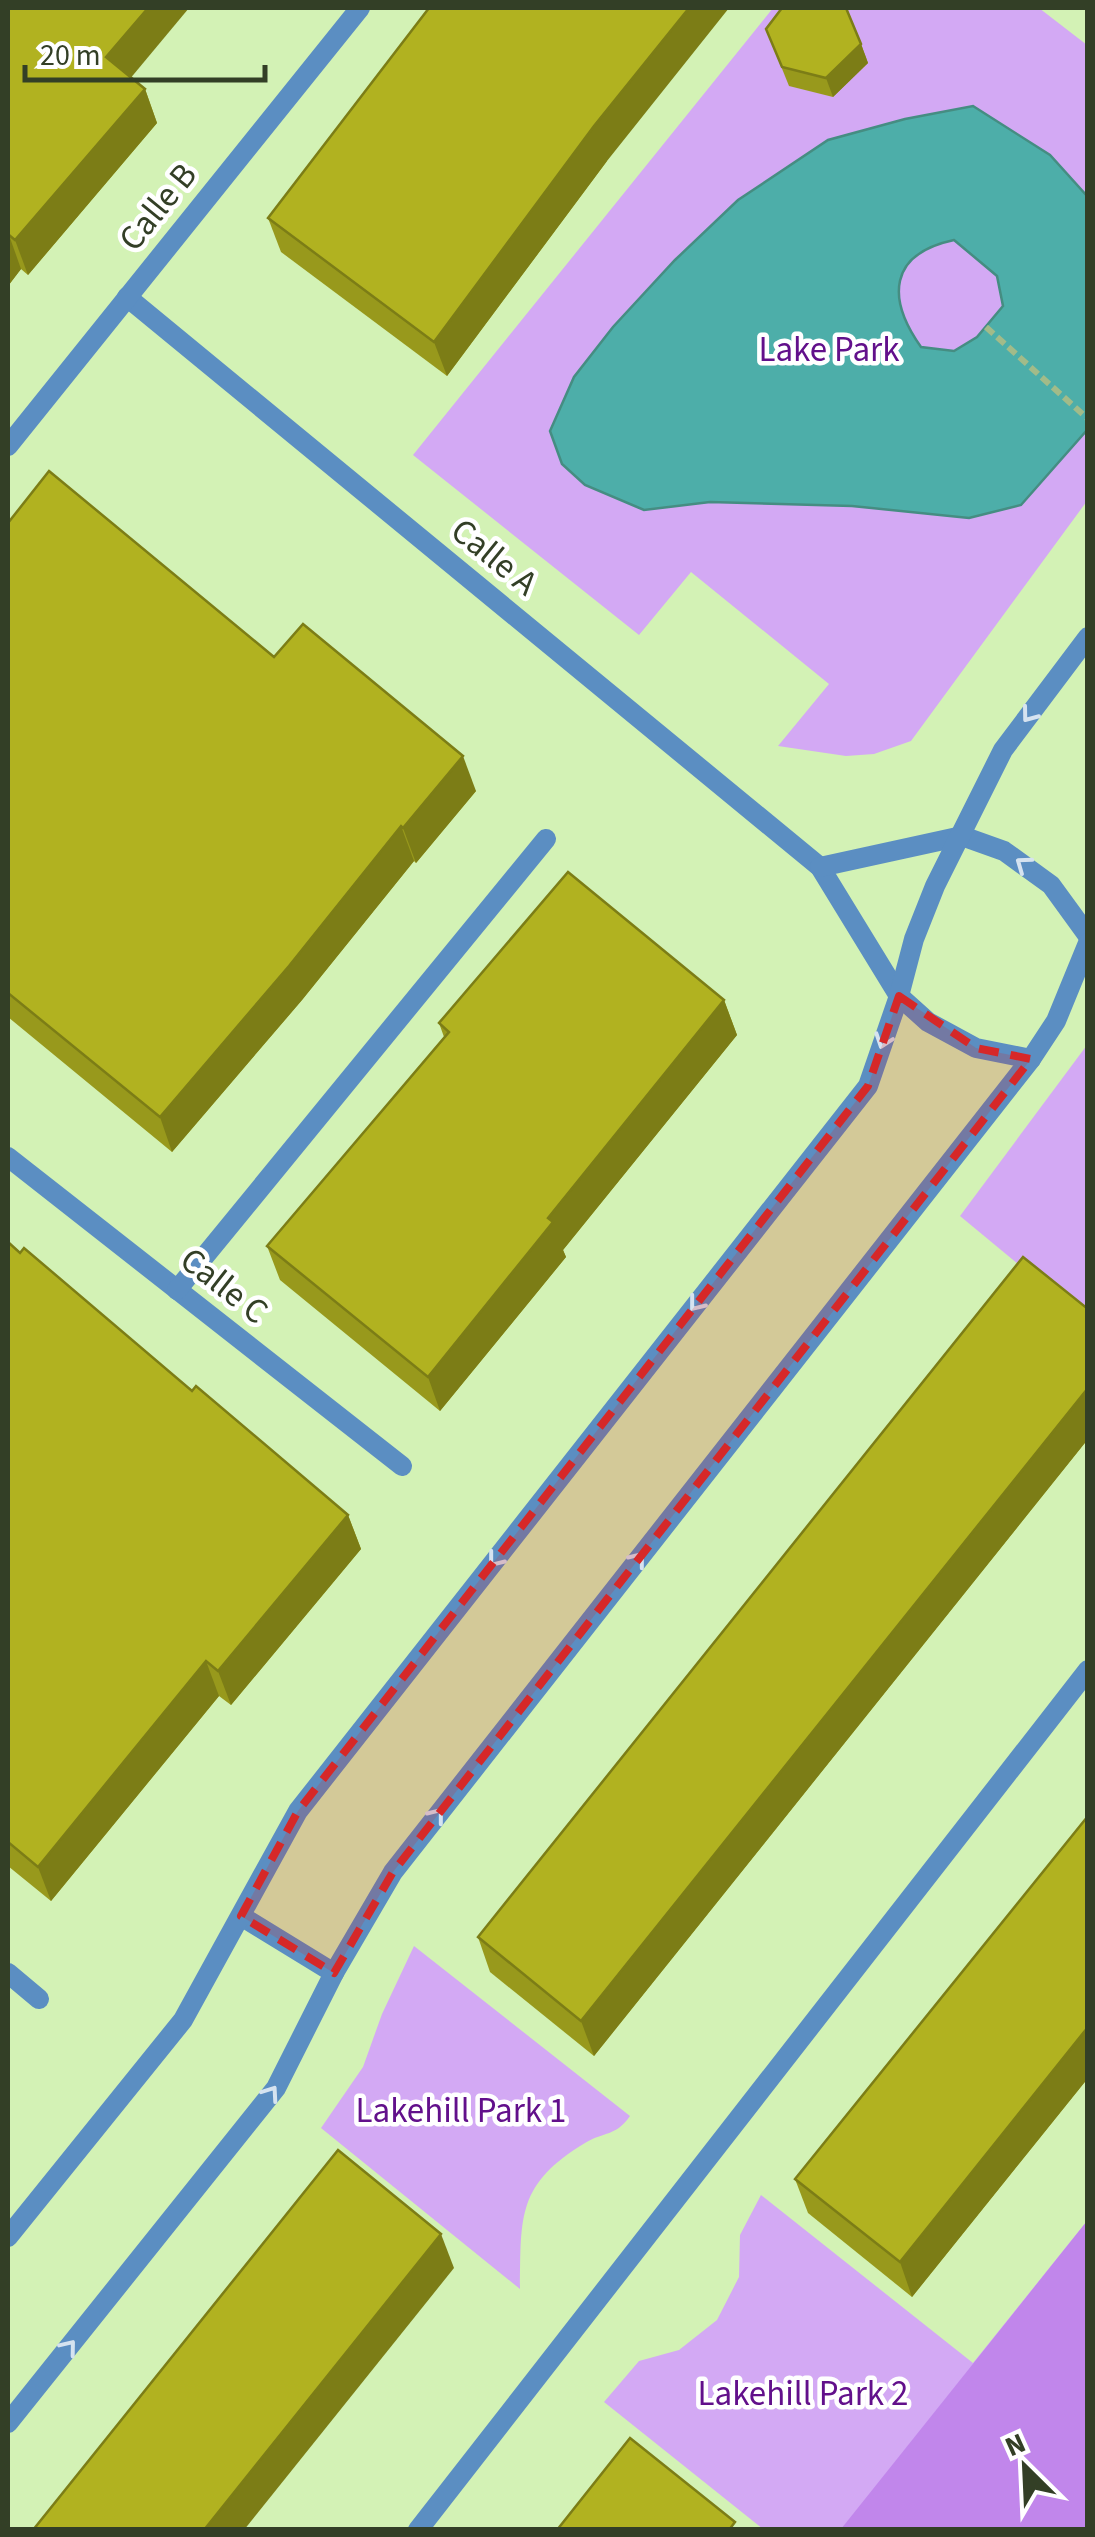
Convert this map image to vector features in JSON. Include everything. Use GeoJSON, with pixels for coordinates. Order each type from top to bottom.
{"type":"FeatureCollection","features":[{"type":"Feature","properties":{"kind":"street","name":"Calle B"},"geometry":{"type":"LineString","coordinates":[[8,446],[360,8]]}},
{"type":"Feature","properties":{"kind":"street","name":"Calle A"},"geometry":{"type":"LineString","coordinates":[[127,297],[820,868],[899,996],[928,1022],[976,1048],[1031,1059]]}},
{"type":"Feature","properties":{"kind":"street"},"geometry":{"type":"LineString","coordinates":[[8,2237],[183,2020],[298,1811],[868,1086],[914,938],[935,886],[1002,750],[1088,637]]}},
{"type":"Feature","properties":{"kind":"street"},"geometry":{"type":"LineString","coordinates":[[8,2423],[276,2088],[334,1973],[392,1872],[1031,1059],[1056,1022],[1088,939],[1051,885],[1004,851],[962,836],[820,868]]}},
{"type":"Feature","properties":{"kind":"street"},"geometry":{"type":"LineString","coordinates":[[176,1290],[546,839]]}},
{"type":"Feature","properties":{"kind":"street","name":"Calle C"},"geometry":{"type":"LineString","coordinates":[[8,1157],[402,1466]]}},
{"type":"Feature","properties":{"kind":"street"},"geometry":{"type":"LineString","coordinates":[[418,2530],[1088,1670]]}},
{"type":"Feature","properties":{"kind":"street"},"geometry":{"type":"LineString","coordinates":[[241,1916],[334,1973]]}},
{"type":"Feature","properties":{"kind":"street"},"geometry":{"type":"LineString","coordinates":[[8,1973],[40,1999]]}},
{"type":"Feature","properties":{"kind":"path"},"geometry":{"type":"LineString","coordinates":[[986,327],[1088,419]]}},
{"type":"Feature","properties":{"kind":"highlighted area"},"geometry":{"type":"Polygon","coordinates":[[[899,996],[976,1048],[1031,1059],[393,1872],[334,1973],[241,1916],[298,1811],[868,1086],[899,996]]]}},
{"type":"Feature","properties":{"kind":"green space","name":"Lake Park"},"geometry":{"type":"Polygon","coordinates":[[[773,8],[1039,8],[1087,45],[1087,501],[911,741],[874,754],[846,756],[778,746],[829,684],[691,572],[639,635],[413,455],[773,8]]]}},
{"type":"Feature","properties":{"kind":"green space"},"geometry":{"type":"Polygon","coordinates":[[[1087,1045],[1087,1321],[960,1216],[1087,1045]]]}},
{"type":"Feature","properties":{"kind":"green space","name":"Lakehill Park 1"},"geometry":{"type":"Polygon","coordinates":[[[414,1946],[630,2116],[614,2131],[563,2158],[535,2188],[523,2222],[520,2289],[321,2128],[363,2067],[382,2014],[414,1946]]]}},
{"type":"Feature","properties":{"kind":"green space","name":"Lakehill Park 2"},"geometry":{"type":"Polygon","coordinates":[[[761,2195],[973,2363],[1087,2221],[1087,2529],[763,2529],[604,2402],[639,2361],[679,2350],[717,2320],[739,2277],[740,2235],[761,2195]]]}},
{"type":"Feature","properties":{"kind":"shaded area"},"geometry":{"type":"Polygon","coordinates":[[[1087,2221],[1087,2529],[841,2529],[1087,2221]]]}},
{"type":"Feature","properties":{"kind":"water"},"geometry":{"type":"Polygon","coordinates":[[[973,106],[1050,155],[1087,196],[1087,430],[1021,505],[969,518],[852,506],[710,502],[644,510],[585,485],[562,464],[550,431],[574,377],[613,327],[675,260],[738,200],[828,140],[973,106]],[[954,240],[916,256],[900,281],[899,296],[921,347],[954,351],[977,337],[1003,306],[997,276],[954,240]]]}},
{"type":"Feature","properties":{"kind":"building"},"geometry":{"type":"Polygon","coordinates":[[[8,8],[148,8],[106,57],[145,89],[15,240],[8,236],[8,8]]]}},
{"type":"Feature","properties":{"kind":"building"},"geometry":{"type":"Polygon","coordinates":[[[429,8],[689,8],[594,126],[434,342],[268,218],[429,8]]]}},
{"type":"Feature","properties":{"kind":"building"},"geometry":{"type":"Polygon","coordinates":[[[782,8],[846,8],[861,44],[826,78],[782,67],[766,29],[782,8]]]}},
{"type":"Feature","properties":{"kind":"building"},"geometry":{"type":"Polygon","coordinates":[[[49,471],[274,657],[303,624],[463,756],[160,1117],[8,993],[8,523],[49,471]]]}},
{"type":"Feature","properties":{"kind":"building"},"geometry":{"type":"Polygon","coordinates":[[[568,872],[724,1000],[548,1218],[553,1222],[428,1377],[267,1246],[449,1032],[439,1023],[568,872]]]}},
{"type":"Feature","properties":{"kind":"building"},"geometry":{"type":"Polygon","coordinates":[[[8,1242],[20,1253],[24,1248],[192,1391],[196,1386],[348,1515],[218,1671],[206,1661],[38,1867],[8,1842],[8,1242]]]}},
{"type":"Feature","properties":{"kind":"building"},"geometry":{"type":"Polygon","coordinates":[[[1023,1257],[1088,1309],[1088,1388],[581,2021],[478,1937],[1023,1257]]]}},
{"type":"Feature","properties":{"kind":"building"},"geometry":{"type":"Polygon","coordinates":[[[1088,1816],[1088,2027],[900,2262],[795,2179],[1088,1816]]]}},
{"type":"Feature","properties":{"kind":"building"},"geometry":{"type":"Polygon","coordinates":[[[338,2150],[441,2234],[204,2530],[33,2530],[338,2150]]]}},
{"type":"Feature","properties":{"kind":"building"},"geometry":{"type":"Polygon","coordinates":[[[630,2438],[735,2522],[729,2530],[557,2530],[630,2438]]]}}]}
